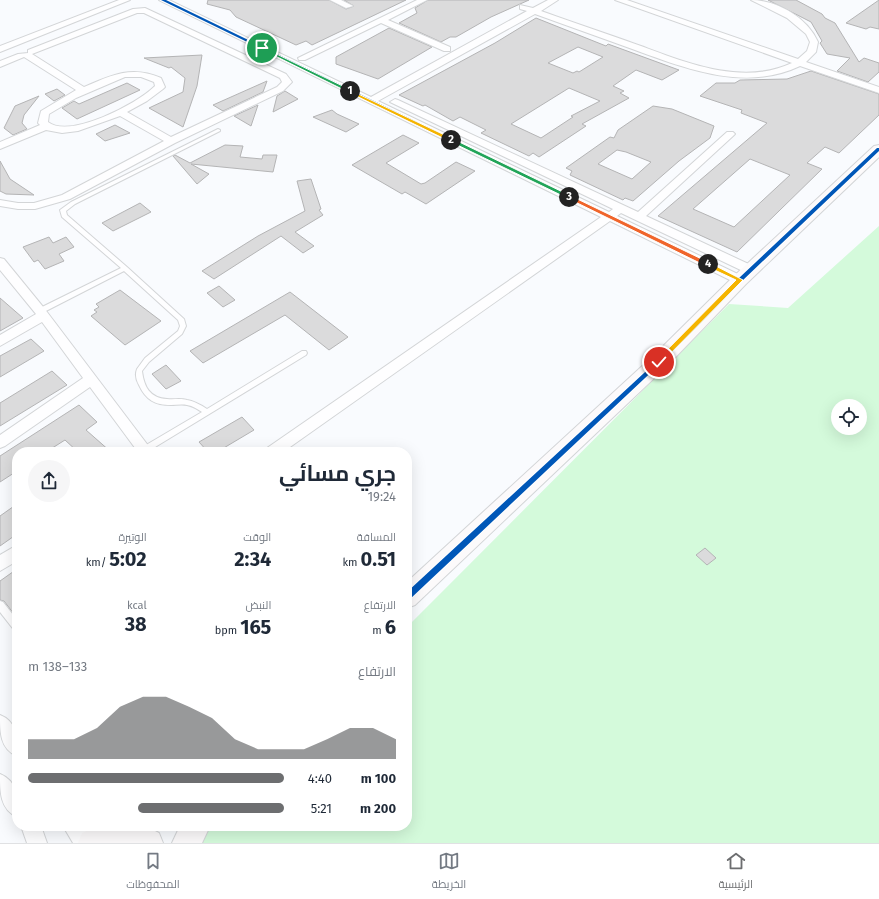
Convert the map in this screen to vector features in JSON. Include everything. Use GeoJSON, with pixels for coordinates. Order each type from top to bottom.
{"type":"FeatureCollection","features":[{"type":"Feature","properties":{"kind":"street"},"geometry":{"type":"LineString","coordinates":[[0,41],[109,0]]}},
{"type":"Feature","properties":{"kind":"street"},"geometry":{"type":"LineString","coordinates":[[0,49],[126,0]]}},
{"type":"Feature","properties":{"kind":"street"},"geometry":{"type":"LineString","coordinates":[[163,0],[371,96],[620,208],[745,275]]}},
{"type":"Feature","properties":{"kind":"street"},"geometry":{"type":"LineString","coordinates":[[181,0],[302,58],[371,96],[609,216],[745,275]]}},
{"type":"Feature","properties":{"kind":"street"},"geometry":{"type":"LineString","coordinates":[[334,0],[349,6]]}},
{"type":"Feature","properties":{"kind":"street"},"geometry":{"type":"LineString","coordinates":[[302,58],[423,0]]}},
{"type":"Feature","properties":{"kind":"street"},"geometry":{"type":"LineString","coordinates":[[371,96],[447,49],[535,0]]}},
{"type":"Feature","properties":{"kind":"street"},"geometry":{"type":"LineString","coordinates":[[371,96],[554,0]]}},
{"type":"Feature","properties":{"kind":"street"},"geometry":{"type":"LineString","coordinates":[[619,0],[879,90]]}},
{"type":"Feature","properties":{"kind":"street"},"geometry":{"type":"LineString","coordinates":[[644,0],[756,38]]}},
{"type":"Feature","properties":{"kind":"street"},"geometry":{"type":"LineString","coordinates":[[523,7],[696,68],[720,73],[760,73],[790,67],[800,62],[808,55],[813,47],[812,39],[804,25],[780,10],[755,0]]}},
{"type":"Feature","properties":{"kind":"street"},"geometry":{"type":"LineString","coordinates":[[0,64],[136,11],[145,10],[159,15],[286,79],[287,82],[280,89],[171,141],[66,197],[35,206],[18,206],[0,203]]}},
{"type":"Feature","properties":{"kind":"street"},"geometry":{"type":"LineString","coordinates":[[381,20],[447,49]]}},
{"type":"Feature","properties":{"kind":"street"},"geometry":{"type":"LineString","coordinates":[[11,44],[84,91]]}},
{"type":"Feature","properties":{"kind":"street"},"geometry":{"type":"LineString","coordinates":[[124,74],[150,76],[158,80],[160,87],[156,93],[120,112],[86,126],[70,130],[55,130],[46,126],[42,119],[44,113],[84,91],[124,74]]}},
{"type":"Feature","properties":{"kind":"street"},"geometry":{"type":"LineString","coordinates":[[120,112],[171,141]]}},
{"type":"Feature","properties":{"kind":"street"},"geometry":{"type":"LineString","coordinates":[[0,146],[46,126]]}},
{"type":"Feature","properties":{"kind":"street"},"geometry":{"type":"LineString","coordinates":[[639,217],[730,134]]}},
{"type":"Feature","properties":{"kind":"street"},"geometry":{"type":"LineString","coordinates":[[412,592],[659,362],[745,275],[879,149]]}},
{"type":"Feature","properties":{"kind":"street"},"geometry":{"type":"LineString","coordinates":[[279,447],[620,208]]}},
{"type":"Feature","properties":{"kind":"street"},"geometry":{"type":"LineString","coordinates":[[0,263],[42,313],[142,447]]}},
{"type":"Feature","properties":{"kind":"street"},"geometry":{"type":"LineString","coordinates":[[0,341],[42,313]]}},
{"type":"Feature","properties":{"kind":"street"},"geometry":{"type":"LineString","coordinates":[[0,442],[91,380]]}},
{"type":"Feature","properties":{"kind":"street"},"geometry":{"type":"LineString","coordinates":[[0,564],[12,556]]}},
{"type":"Feature","properties":{"kind":"street"},"geometry":{"type":"LineString","coordinates":[[0,724],[12,740]]}},
{"type":"Feature","properties":{"kind":"street"},"geometry":{"type":"LineString","coordinates":[[0,784],[12,800]]}},
{"type":"Feature","properties":{"kind":"street"},"geometry":{"type":"LineString","coordinates":[[33,831],[37,843]]}},
{"type":"Feature","properties":{"kind":"street"},"geometry":{"type":"LineString","coordinates":[[77,831],[85,843]]}},
{"type":"Feature","properties":{"kind":"street"},"geometry":{"type":"LineString","coordinates":[[92,843],[125,831]]}},
{"type":"Feature","properties":{"kind":"street"},"geometry":{"type":"LineString","coordinates":[[130,831],[149,843]]}},
{"type":"Feature","properties":{"kind":"street"},"geometry":{"type":"LineString","coordinates":[[186,843],[193,831]]}},
{"type":"Feature","properties":{"kind":"lane"},"geometry":{"type":"LineString","coordinates":[[207,412],[196,405],[186,402],[166,402],[153,399],[145,391],[140,380],[139,371],[147,360],[180,332],[183,326],[181,319],[125,268],[64,216],[63,210],[73,203],[218,130]]}},
{"type":"Feature","properties":{"kind":"lane"},"geometry":{"type":"LineString","coordinates":[[42,313],[125,268]]}},
{"type":"Feature","properties":{"kind":"lane"},"geometry":{"type":"LineString","coordinates":[[151,447],[304,353]]}},
{"type":"Feature","properties":{"kind":"lane"},"geometry":{"type":"LineString","coordinates":[[0,605],[12,621]]}},
{"type":"Feature","properties":{"kind":"green space"},"geometry":{"type":"Polygon","coordinates":[[[879,226],[879,843],[186,843],[198,831],[412,831],[412,622],[729,304],[788,308],[879,226]]]}},
{"type":"Feature","properties":{"kind":"building"},"geometry":{"type":"Polygon","coordinates":[[[208,0],[329,0],[346,9],[354,6],[344,0],[406,0],[312,45],[306,41],[296,45],[236,17],[230,10],[207,4],[208,0]]]}},
{"type":"Feature","properties":{"kind":"building"},"geometry":{"type":"Polygon","coordinates":[[[428,0],[529,0],[491,17],[456,37],[450,37],[441,42],[399,23],[417,13],[415,8],[428,0]]]}},
{"type":"Feature","properties":{"kind":"building"},"geometry":{"type":"Polygon","coordinates":[[[768,0],[796,0],[822,14],[825,18],[835,23],[859,62],[864,58],[879,63],[879,72],[868,82],[837,71],[850,58],[827,54],[820,43],[822,41],[811,22],[768,0]]]}},
{"type":"Feature","properties":{"kind":"building"},"geometry":{"type":"Polygon","coordinates":[[[879,0],[879,29],[870,27],[866,29],[846,23],[879,0]]]}},
{"type":"Feature","properties":{"kind":"building"},"geometry":{"type":"Polygon","coordinates":[[[536,18],[606,46],[608,44],[679,70],[662,80],[636,70],[613,86],[624,91],[620,93],[629,98],[582,124],[586,126],[539,157],[533,153],[529,156],[481,133],[486,130],[460,117],[453,121],[425,105],[423,106],[399,95],[495,43],[536,18]],[[578,47],[548,63],[573,73],[577,71],[579,72],[603,57],[578,47]],[[569,88],[511,124],[541,138],[573,117],[571,116],[600,101],[569,88]]]}},
{"type":"Feature","properties":{"kind":"building"},"geometry":{"type":"Polygon","coordinates":[[[389,28],[432,47],[378,79],[336,64],[336,57],[389,28]]]}},
{"type":"Feature","properties":{"kind":"building"},"geometry":{"type":"Polygon","coordinates":[[[202,55],[197,86],[183,127],[149,108],[183,92],[185,78],[171,67],[169,68],[144,58],[202,55]]]}},
{"type":"Feature","properties":{"kind":"building"},"geometry":{"type":"Polygon","coordinates":[[[811,71],[879,94],[879,115],[839,153],[825,147],[807,163],[822,169],[737,252],[658,216],[767,123],[741,113],[742,110],[700,96],[716,83],[735,83],[740,80],[787,79],[811,71]],[[750,159],[693,209],[734,227],[790,175],[750,159]]]}},
{"type":"Feature","properties":{"kind":"building"},"geometry":{"type":"Polygon","coordinates":[[[267,81],[263,92],[223,111],[213,105],[267,81]]]}},
{"type":"Feature","properties":{"kind":"building"},"geometry":{"type":"Polygon","coordinates":[[[127,83],[140,90],[77,119],[62,108],[74,101],[79,104],[127,83]]]}},
{"type":"Feature","properties":{"kind":"building"},"geometry":{"type":"Polygon","coordinates":[[[57,89],[65,95],[54,101],[45,94],[57,89]]]}},
{"type":"Feature","properties":{"kind":"building"},"geometry":{"type":"Polygon","coordinates":[[[285,91],[298,99],[273,112],[277,96],[285,91]]]}},
{"type":"Feature","properties":{"kind":"building"},"geometry":{"type":"Polygon","coordinates":[[[39,96],[24,115],[22,123],[27,129],[13,135],[4,128],[15,106],[39,96]]]}},
{"type":"Feature","properties":{"kind":"building"},"geometry":{"type":"Polygon","coordinates":[[[258,105],[251,126],[234,116],[258,105]]]}},
{"type":"Feature","properties":{"kind":"building"},"geometry":{"type":"Polygon","coordinates":[[[653,106],[672,109],[714,126],[710,138],[679,161],[633,201],[625,198],[623,200],[570,175],[572,171],[566,168],[610,137],[614,138],[618,130],[653,106]],[[617,150],[598,164],[632,179],[651,162],[617,150]]]}},
{"type":"Feature","properties":{"kind":"building"},"geometry":{"type":"Polygon","coordinates":[[[332,110],[337,114],[359,124],[346,132],[313,117],[332,110]]]}},
{"type":"Feature","properties":{"kind":"building"},"geometry":{"type":"Polygon","coordinates":[[[115,125],[130,133],[105,141],[96,134],[115,125]]]}},
{"type":"Feature","properties":{"kind":"building"},"geometry":{"type":"Polygon","coordinates":[[[403,135],[419,143],[386,163],[421,184],[425,183],[456,162],[475,171],[426,204],[405,192],[402,194],[352,165],[403,135]]]}},
{"type":"Feature","properties":{"kind":"building"},"geometry":{"type":"Polygon","coordinates":[[[225,145],[243,146],[240,157],[262,159],[263,155],[277,155],[273,172],[191,164],[209,174],[197,184],[173,156],[175,155],[190,163],[225,145]]]}},
{"type":"Feature","properties":{"kind":"building"},"geometry":{"type":"Polygon","coordinates":[[[0,161],[10,179],[34,195],[6,194],[0,191],[0,161]]]}},
{"type":"Feature","properties":{"kind":"building"},"geometry":{"type":"Polygon","coordinates":[[[311,179],[321,209],[319,210],[323,215],[295,232],[314,246],[303,253],[281,236],[214,279],[202,271],[258,236],[305,211],[297,181],[311,179]]]}},
{"type":"Feature","properties":{"kind":"building"},"geometry":{"type":"Polygon","coordinates":[[[140,203],[151,212],[113,231],[102,223],[140,203]]]}},
{"type":"Feature","properties":{"kind":"building"},"geometry":{"type":"Polygon","coordinates":[[[49,237],[53,243],[66,237],[74,247],[59,254],[64,261],[45,269],[38,260],[34,262],[23,247],[49,237]]]}},
{"type":"Feature","properties":{"kind":"building"},"geometry":{"type":"Polygon","coordinates":[[[219,286],[235,300],[223,307],[207,293],[219,286]]]}},
{"type":"Feature","properties":{"kind":"building"},"geometry":{"type":"Polygon","coordinates":[[[120,290],[161,321],[125,345],[91,316],[97,312],[94,310],[99,307],[96,304],[120,290]]]}},
{"type":"Feature","properties":{"kind":"building"},"geometry":{"type":"Polygon","coordinates":[[[290,292],[348,337],[329,350],[285,315],[203,363],[190,351],[290,292]]]}},
{"type":"Feature","properties":{"kind":"building"},"geometry":{"type":"Polygon","coordinates":[[[0,298],[23,318],[0,331],[0,298]]]}},
{"type":"Feature","properties":{"kind":"building"},"geometry":{"type":"Polygon","coordinates":[[[31,339],[44,351],[0,377],[0,356],[31,339]]]}},
{"type":"Feature","properties":{"kind":"building"},"geometry":{"type":"Polygon","coordinates":[[[166,365],[181,381],[166,389],[152,374],[166,365]]]}},
{"type":"Feature","properties":{"kind":"building"},"geometry":{"type":"Polygon","coordinates":[[[52,371],[67,385],[0,426],[0,403],[52,371]]]}},
{"type":"Feature","properties":{"kind":"building"},"geometry":{"type":"Polygon","coordinates":[[[79,405],[97,422],[86,430],[105,447],[73,447],[65,440],[54,447],[14,447],[79,405]]]}},
{"type":"Feature","properties":{"kind":"building"},"geometry":{"type":"Polygon","coordinates":[[[242,417],[254,430],[225,447],[204,447],[199,442],[242,417]]]}},
{"type":"Feature","properties":{"kind":"building"},"geometry":{"type":"Polygon","coordinates":[[[12,448],[12,474],[0,482],[0,456],[12,448]]]}},
{"type":"Feature","properties":{"kind":"building"},"geometry":{"type":"Polygon","coordinates":[[[12,508],[12,538],[0,546],[0,516],[12,508]]]}},
{"type":"Feature","properties":{"kind":"building"},"geometry":{"type":"Polygon","coordinates":[[[705,548],[716,558],[707,565],[696,555],[705,548]]]}},
{"type":"Feature","properties":{"kind":"building"},"geometry":{"type":"Polygon","coordinates":[[[12,573],[12,611],[4,601],[0,600],[0,581],[12,573]]]}},
{"type":"Feature","properties":{"kind":"cycle path"},"geometry":{"type":"LineString","coordinates":[[163,0],[740,280]]}},
{"type":"Feature","properties":{"kind":"cycle path"},"geometry":{"type":"LineString","coordinates":[[412,592],[659,362],[740,280],[879,149]]}},
{"type":"Feature","properties":{"kind":"route"},"geometry":{"type":"LineString","coordinates":[[262,48],[740,280],[659,362]]}}]}
